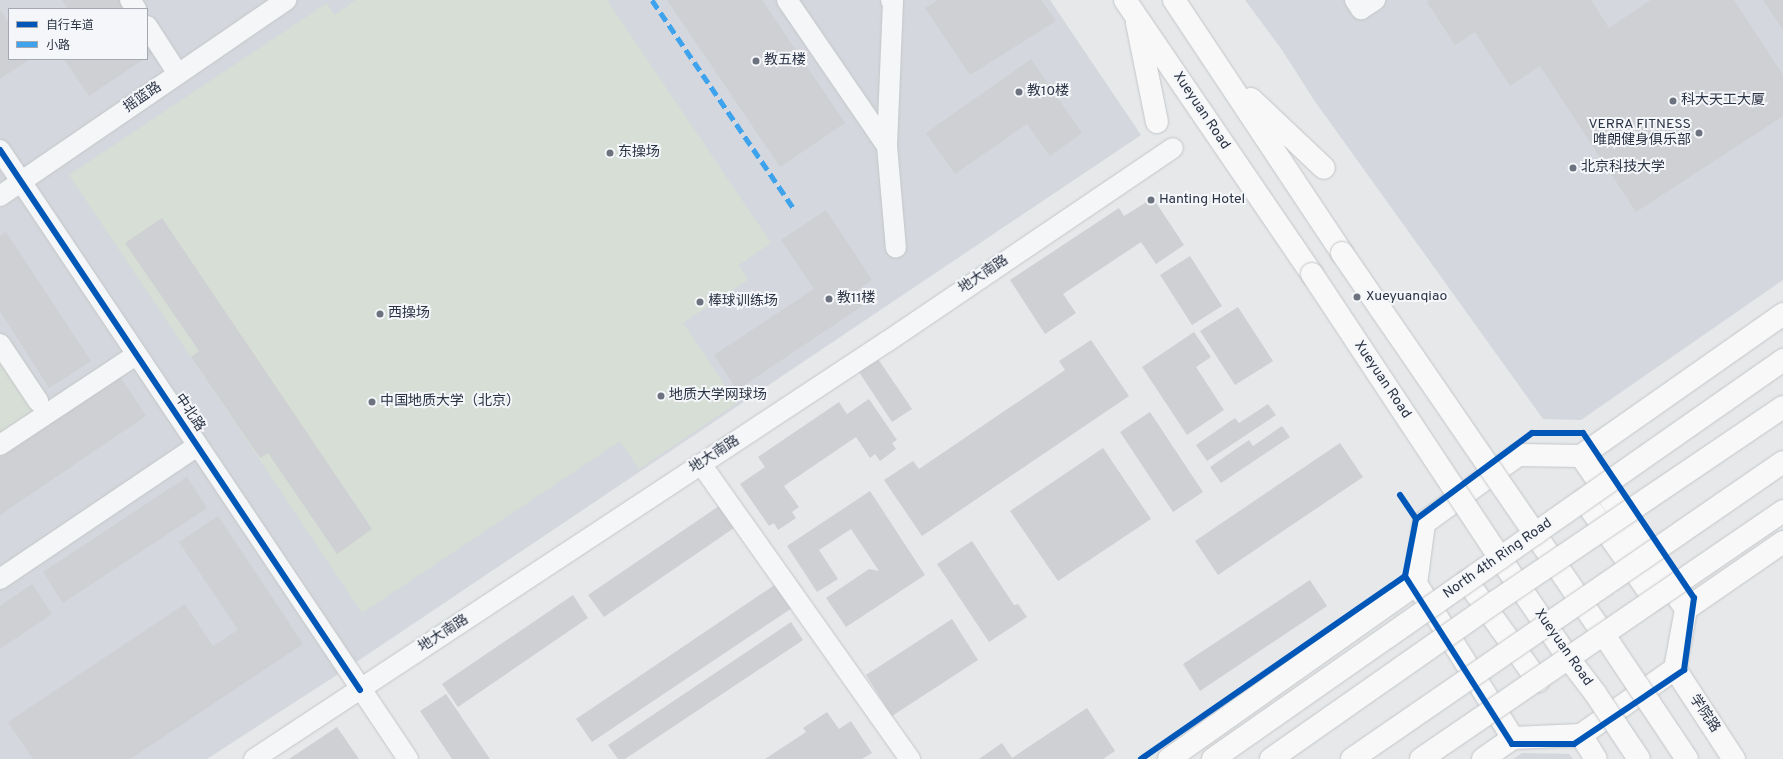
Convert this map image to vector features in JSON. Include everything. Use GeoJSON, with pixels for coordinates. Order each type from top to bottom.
{"type":"FeatureCollection","features":[{"type":"Feature","properties":{"kind":"main road"},"geometry":{"type":"LineString","coordinates":[[1174,0],[1342,253],[1604,635],[1687,759]]}},
{"type":"Feature","properties":{"kind":"main road"},"geometry":{"type":"LineString","coordinates":[[1130,7],[1157,122]]}},
{"type":"Feature","properties":{"kind":"main road","name":"Xueyuan Road"},"geometry":{"type":"LineString","coordinates":[[1130,7],[1312,274],[1500,558],[1569,659],[1595,693],[1639,759]]}},
{"type":"Feature","properties":{"kind":"main road"},"geometry":{"type":"LineString","coordinates":[[1224,74],[1324,168]]}},
{"type":"Feature","properties":{"kind":"main road"},"geometry":{"type":"LineString","coordinates":[[1513,738],[1416,584],[1424,523],[1518,455],[1581,456],[1783,314]]}},
{"type":"Feature","properties":{"kind":"main road","name":"North 4th Ring Road"},"geometry":{"type":"LineString","coordinates":[[1213,759],[1783,360]]}},
{"type":"Feature","properties":{"kind":"main road"},"geometry":{"type":"LineString","coordinates":[[1271,759],[1489,606],[1783,407]]}},
{"type":"Feature","properties":{"kind":"main road"},"geometry":{"type":"LineString","coordinates":[[1581,456],[1686,609]]}},
{"type":"Feature","properties":{"kind":"main road"},"geometry":{"type":"LineString","coordinates":[[1352,759],[1783,462]]}},
{"type":"Feature","properties":{"kind":"main road"},"geometry":{"type":"LineString","coordinates":[[1584,500],[1654,599]]}},
{"type":"Feature","properties":{"kind":"main road"},"geometry":{"type":"LineString","coordinates":[[1421,759],[1538,681],[1654,599],[1783,512]]}},
{"type":"Feature","properties":{"kind":"main road"},"geometry":{"type":"LineString","coordinates":[[1483,759],[1513,738],[1581,735],[1674,670],[1686,609],[1783,542]]}},
{"type":"Feature","properties":{"kind":"main road"},"geometry":{"type":"LineString","coordinates":[[1467,581],[1538,681]]}},
{"type":"Feature","properties":{"kind":"main road"},"geometry":{"type":"LineString","coordinates":[[1169,759],[1416,584]]}},
{"type":"Feature","properties":{"kind":"main road","name":"学院路"},"geometry":{"type":"LineString","coordinates":[[1674,670],[1734,759]]}},
{"type":"Feature","properties":{"kind":"main road"},"geometry":{"type":"LineString","coordinates":[[1581,735],[1596,759]]}},
{"type":"Feature","properties":{"kind":"street","name":"摇篮路"},"geometry":{"type":"LineString","coordinates":[[0,196],[286,0]]}},
{"type":"Feature","properties":{"kind":"street"},"geometry":{"type":"LineString","coordinates":[[787,0],[887,146]]}},
{"type":"Feature","properties":{"kind":"street"},"geometry":{"type":"LineString","coordinates":[[1355,0],[1361,9],[1375,0]]}},
{"type":"Feature","properties":{"kind":"street"},"geometry":{"type":"LineString","coordinates":[[893,1],[887,146],[896,248]]}},
{"type":"Feature","properties":{"kind":"street"},"geometry":{"type":"LineString","coordinates":[[148,28],[178,74]]}},
{"type":"Feature","properties":{"kind":"street","name":"地大南路"},"geometry":{"type":"LineString","coordinates":[[254,759],[888,341],[1173,148]]}},
{"type":"Feature","properties":{"kind":"street","name":"中北路"},"geometry":{"type":"LineString","coordinates":[[0,150],[360,690],[408,759]]}},
{"type":"Feature","properties":{"kind":"street"},"geometry":{"type":"LineString","coordinates":[[0,344],[38,401]]}},
{"type":"Feature","properties":{"kind":"street"},"geometry":{"type":"LineString","coordinates":[[0,445],[136,355]]}},
{"type":"Feature","properties":{"kind":"street"},"geometry":{"type":"LineString","coordinates":[[0,579],[197,446]]}},
{"type":"Feature","properties":{"kind":"street"},"geometry":{"type":"LineString","coordinates":[[701,464],[910,759]]}},
{"type":"Feature","properties":{"kind":"shaded area","name":"中国地质大学（北京）"},"geometry":{"type":"Polygon","coordinates":[[[0,0],[1050,0],[1141,135],[346,669],[207,759],[0,759],[0,0]]]}},
{"type":"Feature","properties":{"kind":"shaded area"},"geometry":{"type":"Polygon","coordinates":[[[356,0],[607,0],[771,243],[739,265],[748,280],[683,323],[737,403],[639,469],[620,441],[362,613],[69,175],[327,3],[334,15],[356,0]]]}},
{"type":"Feature","properties":{"kind":"shaded area","name":"北京科技大学"},"geometry":{"type":"Polygon","coordinates":[[[1245,0],[1783,0],[1783,280],[1581,420],[1543,419],[1314,100],[1282,50],[1245,0]]]}},
{"type":"Feature","properties":{"kind":"shaded area"},"geometry":{"type":"Polygon","coordinates":[[[0,361],[34,412],[0,435],[0,361]]]}},
{"type":"Feature","properties":{"kind":"shaded area"},"geometry":{"type":"Polygon","coordinates":[[[1522,753],[1569,754],[1573,759],[1513,759],[1522,753]]]}},
{"type":"Feature","properties":{"kind":"building"},"geometry":{"type":"Polygon","coordinates":[[[62,0],[123,0],[127,8],[67,8],[62,0]]]}},
{"type":"Feature","properties":{"kind":"building","name":"教五楼"},"geometry":{"type":"Polygon","coordinates":[[[667,0],[762,0],[845,123],[780,167],[667,0]]]}},
{"type":"Feature","properties":{"kind":"building"},"geometry":{"type":"Polygon","coordinates":[[[938,0],[1041,0],[1056,21],[970,75],[925,8],[938,0]]]}},
{"type":"Feature","properties":{"kind":"building","name":"科大天工大厦"},"geometry":{"type":"Polygon","coordinates":[[[1430,0],[1591,0],[1609,28],[1651,0],[1734,0],[1783,75],[1783,116],[1636,212],[1540,66],[1510,86],[1475,32],[1455,45],[1427,2],[1430,0]]]}},
{"type":"Feature","properties":{"kind":"building"},"geometry":{"type":"Polygon","coordinates":[[[1763,0],[1783,0],[1783,30],[1763,0]]]}},
{"type":"Feature","properties":{"kind":"building"},"geometry":{"type":"Polygon","coordinates":[[[0,10],[8,22],[8,60],[28,60],[0,79],[0,10]]]}},
{"type":"Feature","properties":{"kind":"building"},"geometry":{"type":"Polygon","coordinates":[[[148,39],[156,51],[148,56],[148,39]]]}},
{"type":"Feature","properties":{"kind":"building","name":"教10楼"},"geometry":{"type":"Polygon","coordinates":[[[1031,59],[1082,133],[1050,156],[1027,124],[955,174],[926,133],[1031,59]]]}},
{"type":"Feature","properties":{"kind":"building"},"geometry":{"type":"Polygon","coordinates":[[[65,60],[143,60],[89,96],[65,60]]]}},
{"type":"Feature","properties":{"kind":"building"},"geometry":{"type":"Polygon","coordinates":[[[1153,198],[1184,245],[1156,264],[1141,242],[1063,294],[1076,313],[1045,334],[1010,280],[1119,208],[1124,216],[1153,198]]]}},
{"type":"Feature","properties":{"kind":"building","name":"教11楼"},"geometry":{"type":"Polygon","coordinates":[[[826,210],[872,280],[855,292],[864,305],[737,390],[714,355],[814,289],[781,240],[826,210]]]}},
{"type":"Feature","properties":{"kind":"building"},"geometry":{"type":"Polygon","coordinates":[[[162,218],[372,529],[337,554],[268,453],[260,458],[191,357],[199,351],[125,243],[162,218]]]}},
{"type":"Feature","properties":{"kind":"building"},"geometry":{"type":"Polygon","coordinates":[[[6,232],[91,361],[49,388],[0,311],[0,236],[6,232]]]}},
{"type":"Feature","properties":{"kind":"building"},"geometry":{"type":"Polygon","coordinates":[[[1190,256],[1222,306],[1192,325],[1160,275],[1190,256]]]}},
{"type":"Feature","properties":{"kind":"building"},"geometry":{"type":"Polygon","coordinates":[[[1238,307],[1273,361],[1235,385],[1200,331],[1238,307]]]}},
{"type":"Feature","properties":{"kind":"building"},"geometry":{"type":"Polygon","coordinates":[[[1194,332],[1211,357],[1196,367],[1224,410],[1187,435],[1142,367],[1194,332]]]}},
{"type":"Feature","properties":{"kind":"building"},"geometry":{"type":"Polygon","coordinates":[[[1091,340],[1129,396],[922,536],[884,480],[913,461],[919,469],[1065,370],[1059,361],[1091,340]]]}},
{"type":"Feature","properties":{"kind":"building"},"geometry":{"type":"Polygon","coordinates":[[[878,359],[912,409],[892,422],[859,372],[878,359]]]}},
{"type":"Feature","properties":{"kind":"building"},"geometry":{"type":"Polygon","coordinates":[[[119,375],[146,416],[0,515],[0,455],[119,375]]]}},
{"type":"Feature","properties":{"kind":"building"},"geometry":{"type":"Polygon","coordinates":[[[869,399],[897,440],[892,443],[896,449],[880,461],[875,454],[870,458],[856,437],[784,486],[799,507],[792,512],[796,518],[778,530],[774,523],[769,526],[740,484],[765,467],[758,457],[839,402],[847,414],[869,399]]]}},
{"type":"Feature","properties":{"kind":"building"},"geometry":{"type":"Polygon","coordinates":[[[1268,404],[1276,415],[1207,461],[1196,445],[1235,418],[1239,423],[1268,404]]]}},
{"type":"Feature","properties":{"kind":"building"},"geometry":{"type":"Polygon","coordinates":[[[1150,412],[1203,492],[1173,512],[1120,432],[1150,412]]]}},
{"type":"Feature","properties":{"kind":"building"},"geometry":{"type":"Polygon","coordinates":[[[1282,426],[1290,437],[1221,483],[1210,467],[1249,440],[1253,446],[1282,426]]]}},
{"type":"Feature","properties":{"kind":"building"},"geometry":{"type":"Polygon","coordinates":[[[1340,443],[1363,477],[1218,575],[1195,541],[1340,443]]]}},
{"type":"Feature","properties":{"kind":"building"},"geometry":{"type":"Polygon","coordinates":[[[1103,448],[1151,519],[1058,581],[1010,511],[1103,448]]]}},
{"type":"Feature","properties":{"kind":"building"},"geometry":{"type":"Polygon","coordinates":[[[187,477],[207,508],[63,603],[43,572],[187,477]]]}},
{"type":"Feature","properties":{"kind":"building"},"geometry":{"type":"Polygon","coordinates":[[[870,491],[925,575],[846,627],[826,598],[869,569],[879,571],[851,529],[819,550],[838,579],[817,592],[787,546],[870,491]]]}},
{"type":"Feature","properties":{"kind":"building"},"geometry":{"type":"Polygon","coordinates":[[[719,506],[734,528],[604,617],[588,595],[719,506]]]}},
{"type":"Feature","properties":{"kind":"building"},"geometry":{"type":"Polygon","coordinates":[[[218,516],[303,644],[130,759],[33,759],[8,722],[185,604],[213,646],[238,630],[179,542],[218,516]]]}},
{"type":"Feature","properties":{"kind":"building"},"geometry":{"type":"Polygon","coordinates":[[[972,541],[1014,605],[1018,604],[1027,617],[989,642],[937,564],[972,541]]]}},
{"type":"Feature","properties":{"kind":"building"},"geometry":{"type":"Polygon","coordinates":[[[1310,580],[1327,606],[1200,691],[1183,664],[1310,580]]]}},
{"type":"Feature","properties":{"kind":"building"},"geometry":{"type":"Polygon","coordinates":[[[32,584],[52,614],[0,649],[0,606],[32,584]]]}},
{"type":"Feature","properties":{"kind":"building"},"geometry":{"type":"Polygon","coordinates":[[[776,584],[792,608],[592,742],[576,719],[776,584]]]}},
{"type":"Feature","properties":{"kind":"building"},"geometry":{"type":"Polygon","coordinates":[[[573,595],[588,618],[458,707],[442,684],[573,595]]]}},
{"type":"Feature","properties":{"kind":"building"},"geometry":{"type":"Polygon","coordinates":[[[952,619],[978,660],[892,716],[866,675],[952,619]]]}},
{"type":"Feature","properties":{"kind":"building"},"geometry":{"type":"Polygon","coordinates":[[[791,622],[803,640],[625,759],[618,759],[608,745],[791,622]]]}},
{"type":"Feature","properties":{"kind":"building"},"geometry":{"type":"Polygon","coordinates":[[[446,694],[490,759],[452,759],[420,711],[446,694]]]}},
{"type":"Feature","properties":{"kind":"building"},"geometry":{"type":"Polygon","coordinates":[[[1087,708],[1115,751],[1103,759],[979,759],[1002,743],[1012,758],[1087,708]]]}},
{"type":"Feature","properties":{"kind":"building"},"geometry":{"type":"Polygon","coordinates":[[[827,712],[839,729],[851,721],[872,753],[862,759],[765,759],[806,732],[803,728],[827,712]]]}},
{"type":"Feature","properties":{"kind":"building"},"geometry":{"type":"Polygon","coordinates":[[[337,727],[359,759],[289,759],[337,727]]]}},
{"type":"Feature","properties":{"kind":"marked path"},"geometry":{"type":"LineString","coordinates":[[652,0],[794,209]]}},
{"type":"Feature","properties":{"kind":"cycle path"},"geometry":{"type":"LineString","coordinates":[[0,150],[360,690]]}},
{"type":"Feature","properties":{"kind":"cycle path"},"geometry":{"type":"LineString","coordinates":[[1400,495],[1416,519],[1405,576],[1512,744],[1574,744],[1684,670],[1694,598],[1583,433],[1532,433],[1416,519]]}},
{"type":"Feature","properties":{"kind":"cycle path"},"geometry":{"type":"LineString","coordinates":[[1141,759],[1405,576]]}},
{"type":"Feature","properties":{"kind":"place","name":"教五楼"},"geometry":{"type":"Point","coordinates":[756,61]}},
{"type":"Feature","properties":{"kind":"place","name":"教10楼"},"geometry":{"type":"Point","coordinates":[1019,92]}},
{"type":"Feature","properties":{"kind":"place","name":"科大天工大厦"},"geometry":{"type":"Point","coordinates":[1673,101]}},
{"type":"Feature","properties":{"kind":"place","name":"VERRA FITNESS 唯朗健身俱乐部"},"geometry":{"type":"Point","coordinates":[1699,133]}},
{"type":"Feature","properties":{"kind":"place","name":"东操场"},"geometry":{"type":"Point","coordinates":[610,153]}},
{"type":"Feature","properties":{"kind":"place","name":"北京科技大学"},"geometry":{"type":"Point","coordinates":[1573,168]}},
{"type":"Feature","properties":{"kind":"place","name":"Hanting Hotel"},"geometry":{"type":"Point","coordinates":[1151,200]}},
{"type":"Feature","properties":{"kind":"place","name":"Xueyuanqiao"},"geometry":{"type":"Point","coordinates":[1357,297]}},
{"type":"Feature","properties":{"kind":"place","name":"教11楼"},"geometry":{"type":"Point","coordinates":[829,299]}},
{"type":"Feature","properties":{"kind":"place","name":"棒球训练场"},"geometry":{"type":"Point","coordinates":[700,302]}},
{"type":"Feature","properties":{"kind":"place","name":"西操场"},"geometry":{"type":"Point","coordinates":[380,314]}},
{"type":"Feature","properties":{"kind":"place","name":"地质大学网球场"},"geometry":{"type":"Point","coordinates":[661,396]}},
{"type":"Feature","properties":{"kind":"place","name":"中国地质大学（北京）"},"geometry":{"type":"Point","coordinates":[372,402]}}]}
